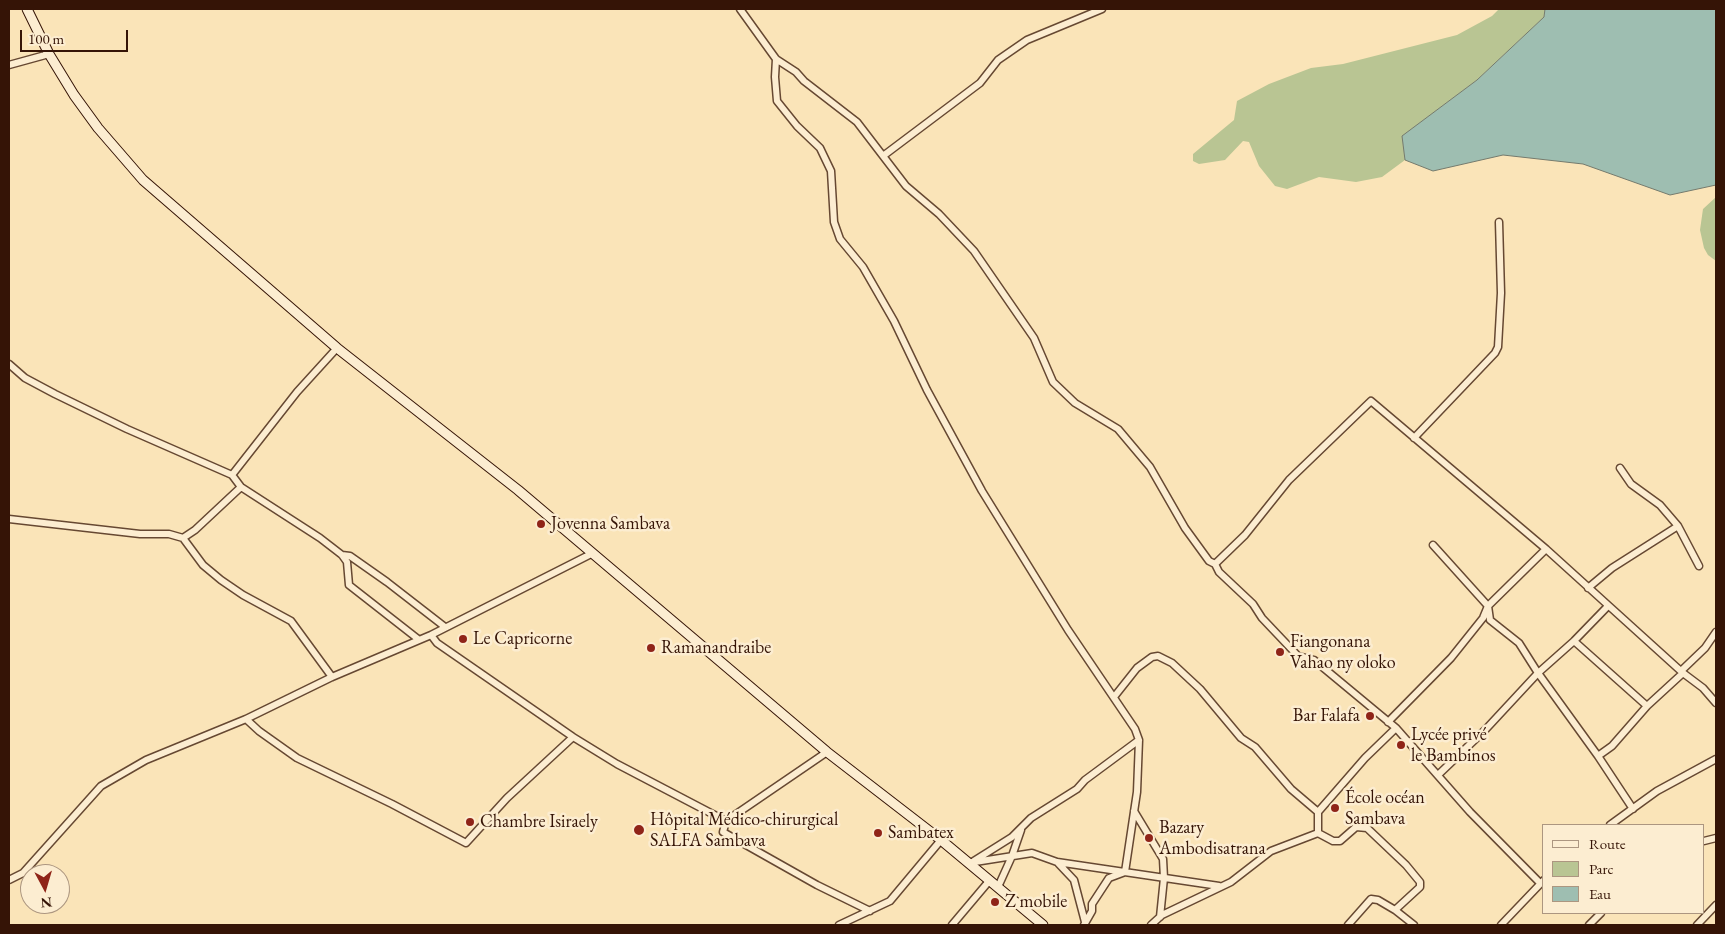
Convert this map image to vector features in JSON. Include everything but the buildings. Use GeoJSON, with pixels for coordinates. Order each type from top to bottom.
{"type":"FeatureCollection","features":[{"type":"Feature","properties":{"kind":"main road"},"geometry":{"type":"LineString","coordinates":[[27,9],[49,54],[98,128],[143,180],[337,348],[441,428],[593,553],[827,752],[941,840],[1043,925]]}},
{"type":"Feature","properties":{"kind":"street"},"geometry":{"type":"LineString","coordinates":[[740,9],[776,59],[796,72],[804,81],[857,122],[906,186],[939,214],[974,251],[1034,338],[1053,382],[1075,403],[1118,429],[1150,467],[1185,528],[1209,561],[1215,564],[1219,572],[1253,604],[1262,618],[1298,656],[1314,660],[1348,686],[1396,728],[1439,774],[1470,812],[1542,882],[1501,925]]}},
{"type":"Feature","properties":{"kind":"street"},"geometry":{"type":"LineString","coordinates":[[883,156],[980,83],[998,60],[1027,40],[1102,9]]}},
{"type":"Feature","properties":{"kind":"street"},"geometry":{"type":"LineString","coordinates":[[9,65],[49,54]]}},
{"type":"Feature","properties":{"kind":"street"},"geometry":{"type":"LineString","coordinates":[[776,59],[774,77],[778,101],[797,126],[820,148],[831,171],[834,222],[840,239],[863,267],[894,321],[928,390],[982,490],[1068,630],[1114,696],[1140,740],[1134,811],[1124,872]]}},
{"type":"Feature","properties":{"kind":"street"},"geometry":{"type":"LineString","coordinates":[[1414,438],[1495,353],[1498,347],[1501,293],[1499,222]]}},
{"type":"Feature","properties":{"kind":"street"},"geometry":{"type":"LineString","coordinates":[[232,475],[297,392],[337,348]]}},
{"type":"Feature","properties":{"kind":"street"},"geometry":{"type":"LineString","coordinates":[[9,364],[25,378],[55,394],[127,429],[232,475],[241,487],[320,538],[342,555],[347,562],[349,584],[418,639]]}},
{"type":"Feature","properties":{"kind":"street"},"geometry":{"type":"LineString","coordinates":[[1215,564],[1245,535],[1289,480],[1371,401],[1546,549],[1682,672],[1703,688],[1716,703]]}},
{"type":"Feature","properties":{"kind":"street"},"geometry":{"type":"LineString","coordinates":[[1620,468],[1630,484],[1660,505],[1678,526],[1699,566]]}},
{"type":"Feature","properties":{"kind":"street"},"geometry":{"type":"LineString","coordinates":[[183,538],[195,530],[241,487]]}},
{"type":"Feature","properties":{"kind":"street"},"geometry":{"type":"LineString","coordinates":[[9,519],[140,534],[169,534],[183,538],[203,565],[221,580],[243,595],[291,621],[332,677]]}},
{"type":"Feature","properties":{"kind":"street"},"geometry":{"type":"LineString","coordinates":[[1588,588],[1627,558],[1678,526]]}},
{"type":"Feature","properties":{"kind":"street"},"geometry":{"type":"LineString","coordinates":[[1433,545],[1488,606],[1490,620],[1519,643],[1633,809]]}},
{"type":"Feature","properties":{"kind":"street"},"geometry":{"type":"LineString","coordinates":[[1388,722],[1451,658],[1483,618],[1488,606],[1546,549]]}},
{"type":"Feature","properties":{"kind":"street"},"geometry":{"type":"LineString","coordinates":[[9,880],[23,873],[101,786],[146,760],[246,719],[332,677],[431,635],[593,553]]}},
{"type":"Feature","properties":{"kind":"street"},"geometry":{"type":"LineString","coordinates":[[342,555],[350,556],[445,627]]}},
{"type":"Feature","properties":{"kind":"street"},"geometry":{"type":"LineString","coordinates":[[1439,774],[1486,729],[1538,673],[1574,641],[1608,606]]}},
{"type":"Feature","properties":{"kind":"street"},"geometry":{"type":"LineString","coordinates":[[1598,756],[1612,746],[1647,706],[1705,648],[1716,632]]}},
{"type":"Feature","properties":{"kind":"street"},"geometry":{"type":"LineString","coordinates":[[431,635],[437,643],[573,737],[617,764],[726,821]]}},
{"type":"Feature","properties":{"kind":"street"},"geometry":{"type":"LineString","coordinates":[[1574,641],[1647,706]]}},
{"type":"Feature","properties":{"kind":"street"},"geometry":{"type":"LineString","coordinates":[[1114,696],[1137,668],[1152,657],[1158,656],[1172,663],[1200,689],[1241,738],[1255,747],[1291,789],[1318,812]]}},
{"type":"Feature","properties":{"kind":"street"},"geometry":{"type":"LineString","coordinates":[[246,719],[258,731],[298,758],[466,843],[507,798],[573,737]]}},
{"type":"Feature","properties":{"kind":"street"},"geometry":{"type":"LineString","coordinates":[[1318,833],[1318,812],[1365,758],[1396,728]]}},
{"type":"Feature","properties":{"kind":"street"},"geometry":{"type":"LineString","coordinates":[[969,864],[1021,830],[1031,818],[1077,789],[1085,780],[1140,740]]}},
{"type":"Feature","properties":{"kind":"street"},"geometry":{"type":"LineString","coordinates":[[827,752],[726,821],[723,832],[817,885],[870,911]]}},
{"type":"Feature","properties":{"kind":"street"},"geometry":{"type":"LineString","coordinates":[[1611,824],[1658,791],[1716,759]]}},
{"type":"Feature","properties":{"kind":"street"},"geometry":{"type":"LineString","coordinates":[[1134,811],[1163,859],[1164,878],[1160,917]]}},
{"type":"Feature","properties":{"kind":"street"},"geometry":{"type":"LineString","coordinates":[[1151,925],[1160,917],[1219,886],[1231,882],[1271,851],[1318,833],[1333,841],[1340,841],[1356,827],[1367,828],[1406,865],[1420,882],[1420,886],[1395,910]]}},
{"type":"Feature","properties":{"kind":"street"},"geometry":{"type":"LineString","coordinates":[[998,887],[1021,830]]}},
{"type":"Feature","properties":{"kind":"street"},"geometry":{"type":"LineString","coordinates":[[838,925],[890,901],[941,840]]}},
{"type":"Feature","properties":{"kind":"street"},"geometry":{"type":"LineString","coordinates":[[969,864],[1032,854],[1057,862],[1219,886]]}},
{"type":"Feature","properties":{"kind":"street"},"geometry":{"type":"LineString","coordinates":[[1057,862],[1074,880],[1085,924]]}},
{"type":"Feature","properties":{"kind":"street"},"geometry":{"type":"LineString","coordinates":[[1085,924],[1092,911],[1092,904],[1109,878],[1124,872]]}},
{"type":"Feature","properties":{"kind":"street"},"geometry":{"type":"LineString","coordinates":[[952,925],[990,880]]}},
{"type":"Feature","properties":{"kind":"street"},"geometry":{"type":"LineString","coordinates":[[1348,925],[1371,900],[1378,900],[1414,925]]}},
{"type":"Feature","properties":{"kind":"street"},"geometry":{"type":"LineString","coordinates":[[1697,925],[1716,905]]}},
{"type":"Feature","properties":{"kind":"street"},"geometry":{"type":"LineString","coordinates":[[1589,925],[1600,914]]}},
{"type":"Feature","properties":{"kind":"green space"},"geometry":{"type":"Polygon","coordinates":[[[1499,9],[1545,9],[1544,17],[1477,80],[1403,136],[1405,160],[1382,177],[1356,182],[1319,177],[1287,189],[1275,186],[1259,166],[1249,142],[1243,141],[1225,160],[1199,164],[1193,161],[1193,154],[1234,120],[1237,101],[1269,84],[1311,68],[1343,64],[1457,35],[1492,16],[1499,9]]]}},
{"type":"Feature","properties":{"kind":"green space"},"geometry":{"type":"Polygon","coordinates":[[[1716,197],[1716,261],[1708,255],[1704,248],[1700,230],[1703,209],[1716,197]]]}},
{"type":"Feature","properties":{"kind":"water"},"geometry":{"type":"Polygon","coordinates":[[[1545,9],[1716,9],[1716,185],[1670,195],[1583,164],[1503,155],[1433,171],[1405,160],[1402,136],[1477,80],[1544,17],[1545,9]]]}},
{"type":"Feature","properties":{"kind":"place","name":"Jovenna Sambava"},"geometry":{"type":"Point","coordinates":[541,524]}},
{"type":"Feature","properties":{"kind":"place","name":"Le Capricorne"},"geometry":{"type":"Point","coordinates":[463,639]}},
{"type":"Feature","properties":{"kind":"place","name":"Ramanandraibe"},"geometry":{"type":"Point","coordinates":[651,648]}},
{"type":"Feature","properties":{"kind":"place","name":"Fiangonana Vahao ny oloko"},"geometry":{"type":"Point","coordinates":[1280,652]}},
{"type":"Feature","properties":{"kind":"place","name":"Bar Falafa"},"geometry":{"type":"Point","coordinates":[1370,716]}},
{"type":"Feature","properties":{"kind":"place","name":"Lycée privé le Bambinos"},"geometry":{"type":"Point","coordinates":[1401,745]}},
{"type":"Feature","properties":{"kind":"place","name":"École océan Sambava"},"geometry":{"type":"Point","coordinates":[1335,808]}},
{"type":"Feature","properties":{"kind":"place","name":"Chambre Isiraely"},"geometry":{"type":"Point","coordinates":[470,822]}},
{"type":"Feature","properties":{"kind":"place","name":"Hôpital Médico-chirurgical SALFA Sambava"},"geometry":{"type":"Point","coordinates":[639,830]}},
{"type":"Feature","properties":{"kind":"place","name":"Sambatex"},"geometry":{"type":"Point","coordinates":[878,833]}},
{"type":"Feature","properties":{"kind":"place","name":"Bazary Ambodisatrana"},"geometry":{"type":"Point","coordinates":[1149,838]}},
{"type":"Feature","properties":{"kind":"place","name":"Z mobile"},"geometry":{"type":"Point","coordinates":[995,902]}}]}
